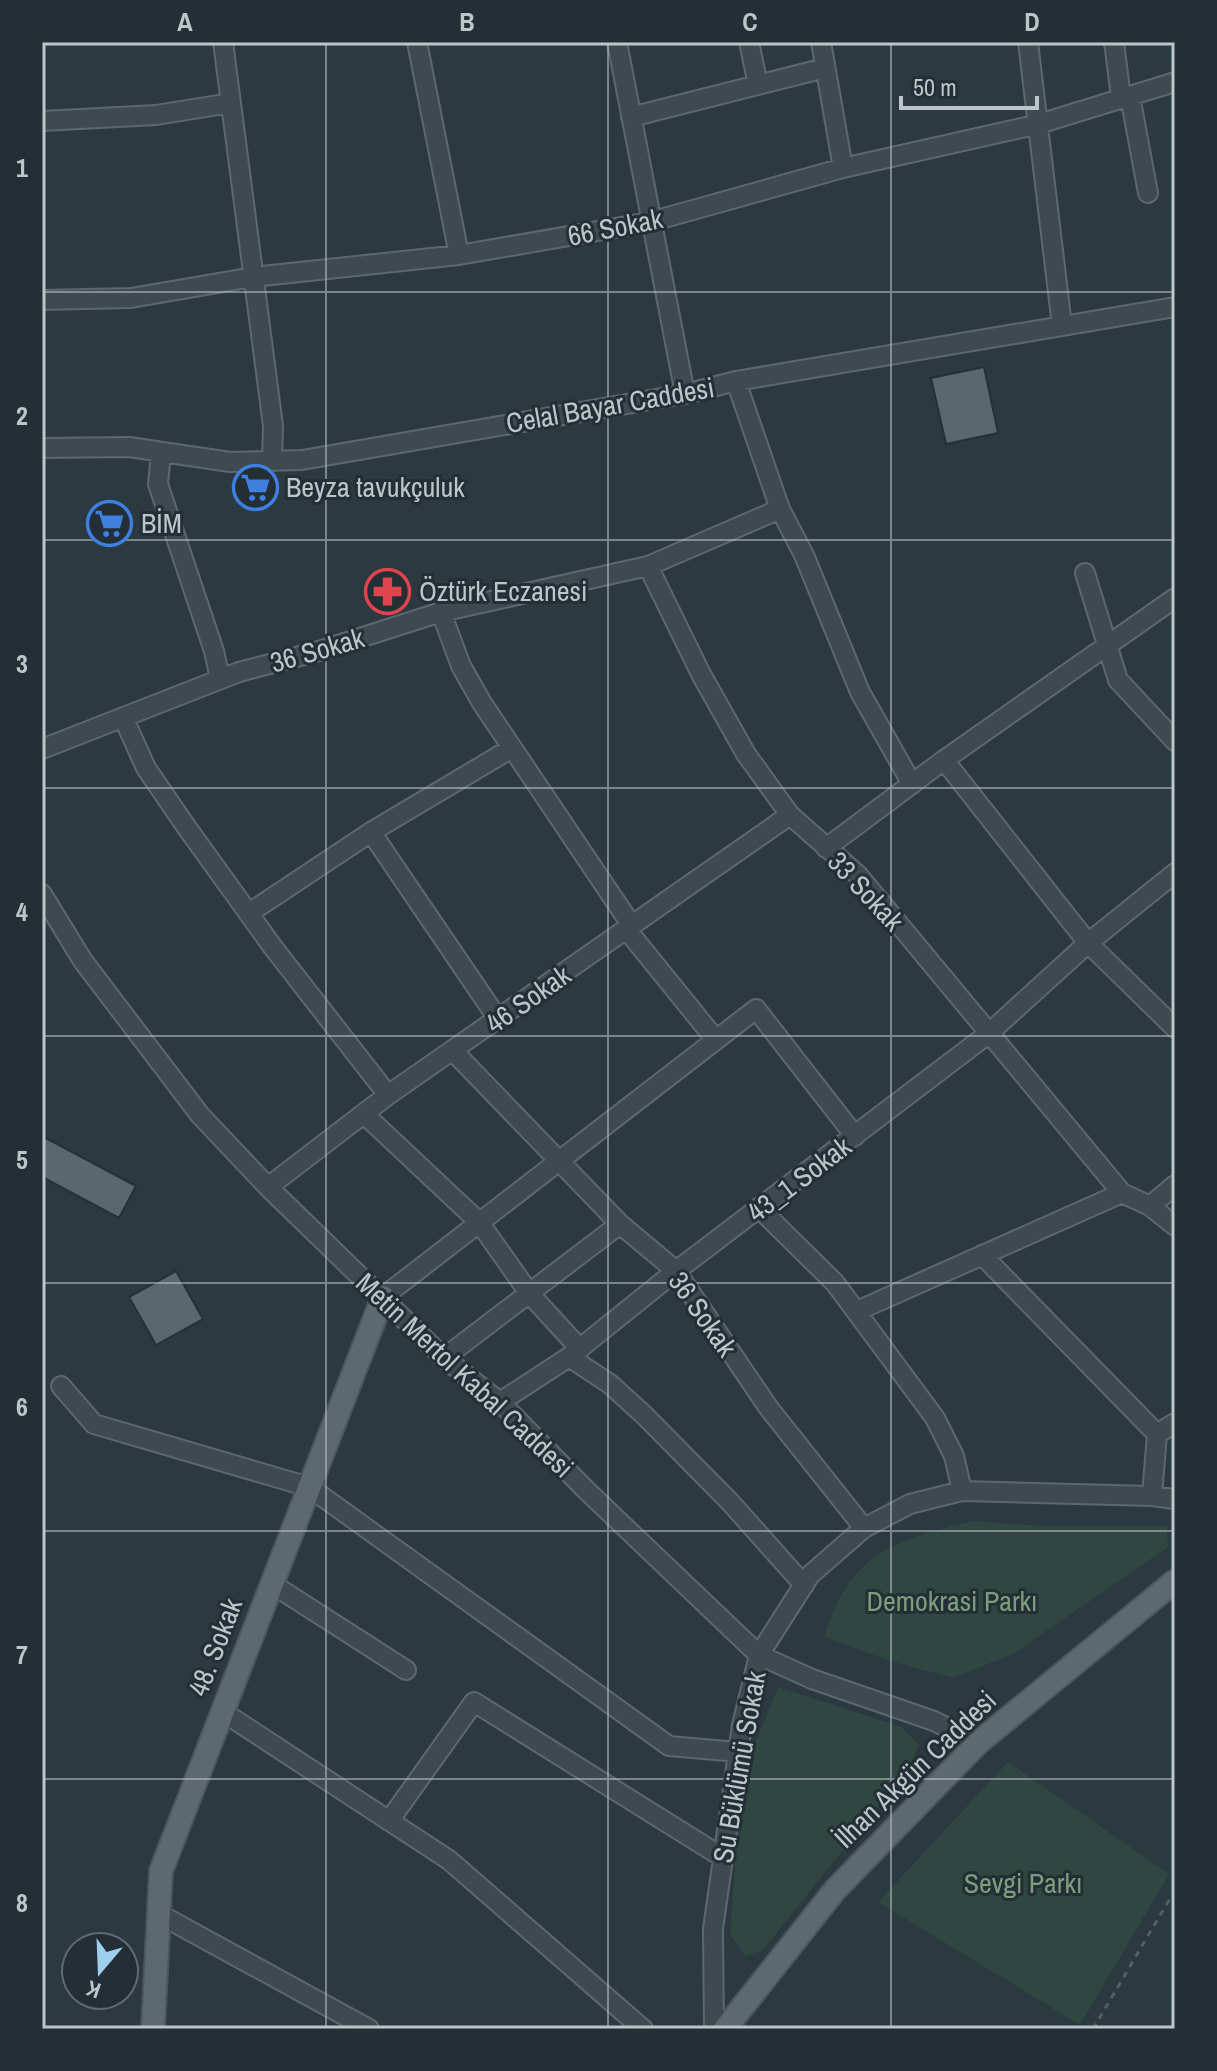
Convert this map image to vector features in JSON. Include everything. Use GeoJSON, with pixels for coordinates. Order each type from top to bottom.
{"type":"FeatureCollection","features":[{"type":"Feature","properties":{"kind":"main road","name":"48. Sokak"},"geometry":{"type":"LineString","coordinates":[[153,2029],[161,1871],[383,1297]]}},
{"type":"Feature","properties":{"kind":"main road","name":"İlhan Akgün Caddesi"},"geometry":{"type":"LineString","coordinates":[[725,2029],[835,1890],[978,1743],[1175,1581]]}},
{"type":"Feature","properties":{"kind":"street"},"geometry":{"type":"LineString","coordinates":[[223,42],[273,426],[272,461]]}},
{"type":"Feature","properties":{"kind":"street"},"geometry":{"type":"LineString","coordinates":[[417,42],[459,255]]}},
{"type":"Feature","properties":{"kind":"street"},"geometry":{"type":"LineString","coordinates":[[617,42],[685,394]]}},
{"type":"Feature","properties":{"kind":"street"},"geometry":{"type":"LineString","coordinates":[[749,42],[758,85]]}},
{"type":"Feature","properties":{"kind":"street"},"geometry":{"type":"LineString","coordinates":[[821,42],[843,168]]}},
{"type":"Feature","properties":{"kind":"street"},"geometry":{"type":"LineString","coordinates":[[1028,42],[1062,326]]}},
{"type":"Feature","properties":{"kind":"street"},"geometry":{"type":"LineString","coordinates":[[1114,42],[1148,193]]}},
{"type":"Feature","properties":{"kind":"street"},"geometry":{"type":"LineString","coordinates":[[631,117],[825,68]]}},
{"type":"Feature","properties":{"kind":"street","name":"66 Sokak"},"geometry":{"type":"LineString","coordinates":[[42,300],[131,298],[253,277],[459,255],[650,222],[843,168],[1039,124],[1175,82]]}},
{"type":"Feature","properties":{"kind":"street"},"geometry":{"type":"LineString","coordinates":[[42,121],[156,115],[231,103]]}},
{"type":"Feature","properties":{"kind":"street","name":"Celal Bayar Caddesi"},"geometry":{"type":"LineString","coordinates":[[42,448],[129,447],[230,462],[302,460],[685,394],[736,381],[1175,307]]}},
{"type":"Feature","properties":{"kind":"street"},"geometry":{"type":"LineString","coordinates":[[736,381],[780,509],[804,555],[860,692],[912,784]]}},
{"type":"Feature","properties":{"kind":"street"},"geometry":{"type":"LineString","coordinates":[[161,452],[158,484],[214,651],[220,679]]}},
{"type":"Feature","properties":{"kind":"street","name":"36 Sokak"},"geometry":{"type":"LineString","coordinates":[[42,749],[220,679],[441,612],[648,566],[780,509]]}},
{"type":"Feature","properties":{"kind":"street","name":"33 Sokak"},"geometry":{"type":"LineString","coordinates":[[648,566],[731,728],[790,815],[858,875],[1122,1193]]}},
{"type":"Feature","properties":{"kind":"street"},"geometry":{"type":"LineString","coordinates":[[1085,573],[1118,680],[1175,741]]}},
{"type":"Feature","properties":{"kind":"street"},"geometry":{"type":"LineString","coordinates":[[826,848],[944,760],[1175,598]]}},
{"type":"Feature","properties":{"kind":"street"},"geometry":{"type":"LineString","coordinates":[[441,612],[461,666],[512,748],[630,928],[716,1040]]}},
{"type":"Feature","properties":{"kind":"street"},"geometry":{"type":"LineString","coordinates":[[123,717],[146,768],[249,913],[388,1095]]}},
{"type":"Feature","properties":{"kind":"street"},"geometry":{"type":"LineString","coordinates":[[249,913],[371,832],[512,748]]}},
{"type":"Feature","properties":{"kind":"street"},"geometry":{"type":"LineString","coordinates":[[944,760],[1088,943],[1175,1028]]}},
{"type":"Feature","properties":{"kind":"street","name":"46 Sokak"},"geometry":{"type":"LineString","coordinates":[[268,1187],[388,1095],[790,815]]}},
{"type":"Feature","properties":{"kind":"street"},"geometry":{"type":"LineString","coordinates":[[371,832],[498,1019]]}},
{"type":"Feature","properties":{"kind":"street","name":"43_1 Sokak"},"geometry":{"type":"LineString","coordinates":[[500,1402],[575,1353],[676,1271],[988,1034],[1088,943],[1175,873]]}},
{"type":"Feature","properties":{"kind":"street","name":"Metin Mertol Kabal Caddesi"},"geometry":{"type":"LineString","coordinates":[[42,894],[83,961],[200,1115],[268,1187],[444,1358],[500,1402],[586,1490],[759,1655],[812,1679],[934,1721],[978,1743]]}},
{"type":"Feature","properties":{"kind":"street"},"geometry":{"type":"LineString","coordinates":[[383,1297],[756,1009],[855,1136]]}},
{"type":"Feature","properties":{"kind":"street","name":"36 Sokak"},"geometry":{"type":"LineString","coordinates":[[453,1051],[620,1224],[676,1271],[768,1407],[864,1528]]}},
{"type":"Feature","properties":{"kind":"street"},"geometry":{"type":"LineString","coordinates":[[364,1114],[479,1222],[575,1353],[644,1415],[730,1502],[804,1585]]}},
{"type":"Feature","properties":{"kind":"street"},"geometry":{"type":"LineString","coordinates":[[1150,1206],[1175,1185]]}},
{"type":"Feature","properties":{"kind":"street"},"geometry":{"type":"LineString","coordinates":[[857,1311],[1122,1193],[1150,1206],[1175,1226]]}},
{"type":"Feature","properties":{"kind":"street"},"geometry":{"type":"LineString","coordinates":[[760,1209],[835,1283],[935,1418],[954,1456],[962,1491]]}},
{"type":"Feature","properties":{"kind":"street"},"geometry":{"type":"LineString","coordinates":[[444,1358],[620,1224]]}},
{"type":"Feature","properties":{"kind":"street"},"geometry":{"type":"LineString","coordinates":[[982,1255],[1157,1434],[1152,1496]]}},
{"type":"Feature","properties":{"kind":"street"},"geometry":{"type":"LineString","coordinates":[[61,1386],[94,1424],[309,1487],[669,1746],[738,1752]]}},
{"type":"Feature","properties":{"kind":"street"},"geometry":{"type":"LineString","coordinates":[[1157,1434],[1175,1423]]}},
{"type":"Feature","properties":{"kind":"street","name":"Su Büklümü Sokak"},"geometry":{"type":"LineString","coordinates":[[714,2029],[713,1929],[738,1752],[759,1655],[810,1575],[864,1528],[910,1504],[962,1491],[1175,1499]]}},
{"type":"Feature","properties":{"kind":"street"},"geometry":{"type":"LineString","coordinates":[[272,1584],[406,1670]]}},
{"type":"Feature","properties":{"kind":"street"},"geometry":{"type":"LineString","coordinates":[[389,1821],[474,1702],[722,1857]]}},
{"type":"Feature","properties":{"kind":"street"},"geometry":{"type":"LineString","coordinates":[[223,1712],[449,1860],[643,2029]]}},
{"type":"Feature","properties":{"kind":"street"},"geometry":{"type":"LineString","coordinates":[[159,1914],[369,2029]]}},
{"type":"Feature","properties":{"kind":"path"},"geometry":{"type":"LineString","coordinates":[[1093,2029],[1175,1890]]}},
{"type":"Feature","properties":{"kind":"green space","name":"Demokrasi Parkı"},"geometry":{"type":"Polygon","coordinates":[[[974,1521],[1044,1526],[1167,1526],[1168,1547],[1013,1654],[953,1678],[890,1661],[824,1637],[836,1605],[863,1567],[914,1537],[974,1521]]]}},
{"type":"Feature","properties":{"kind":"green space"},"geometry":{"type":"Polygon","coordinates":[[[778,1687],[902,1727],[919,1745],[908,1769],[763,1950],[745,1956],[730,1935],[738,1819],[750,1756],[778,1687]]]}},
{"type":"Feature","properties":{"kind":"green space","name":"Sevgi Parkı"},"geometry":{"type":"Polygon","coordinates":[[[1008,1762],[1169,1874],[1080,2025],[878,1902],[1008,1762]]]}},
{"type":"Feature","properties":{"kind":"building"},"geometry":{"type":"Polygon","coordinates":[[[984,367],[998,433],[946,444],[931,378],[984,367]]]}},
{"type":"Feature","properties":{"kind":"building"},"geometry":{"type":"Polygon","coordinates":[[[42,1136],[136,1186],[119,1218],[42,1177],[42,1136]]]}},
{"type":"Feature","properties":{"kind":"building"},"geometry":{"type":"Polygon","coordinates":[[[176,1271],[203,1319],[156,1345],[129,1297],[176,1271]]]}},
{"type":"Feature","properties":{"kind":"place","name":"Beyza tavukçuluk"},"geometry":{"type":"Point","coordinates":[255,487]}},
{"type":"Feature","properties":{"kind":"place","name":"BİM"},"geometry":{"type":"Point","coordinates":[110,523]}},
{"type":"Feature","properties":{"kind":"place","name":"Öztürk Eczanesi"},"geometry":{"type":"Point","coordinates":[388,591]}}]}
